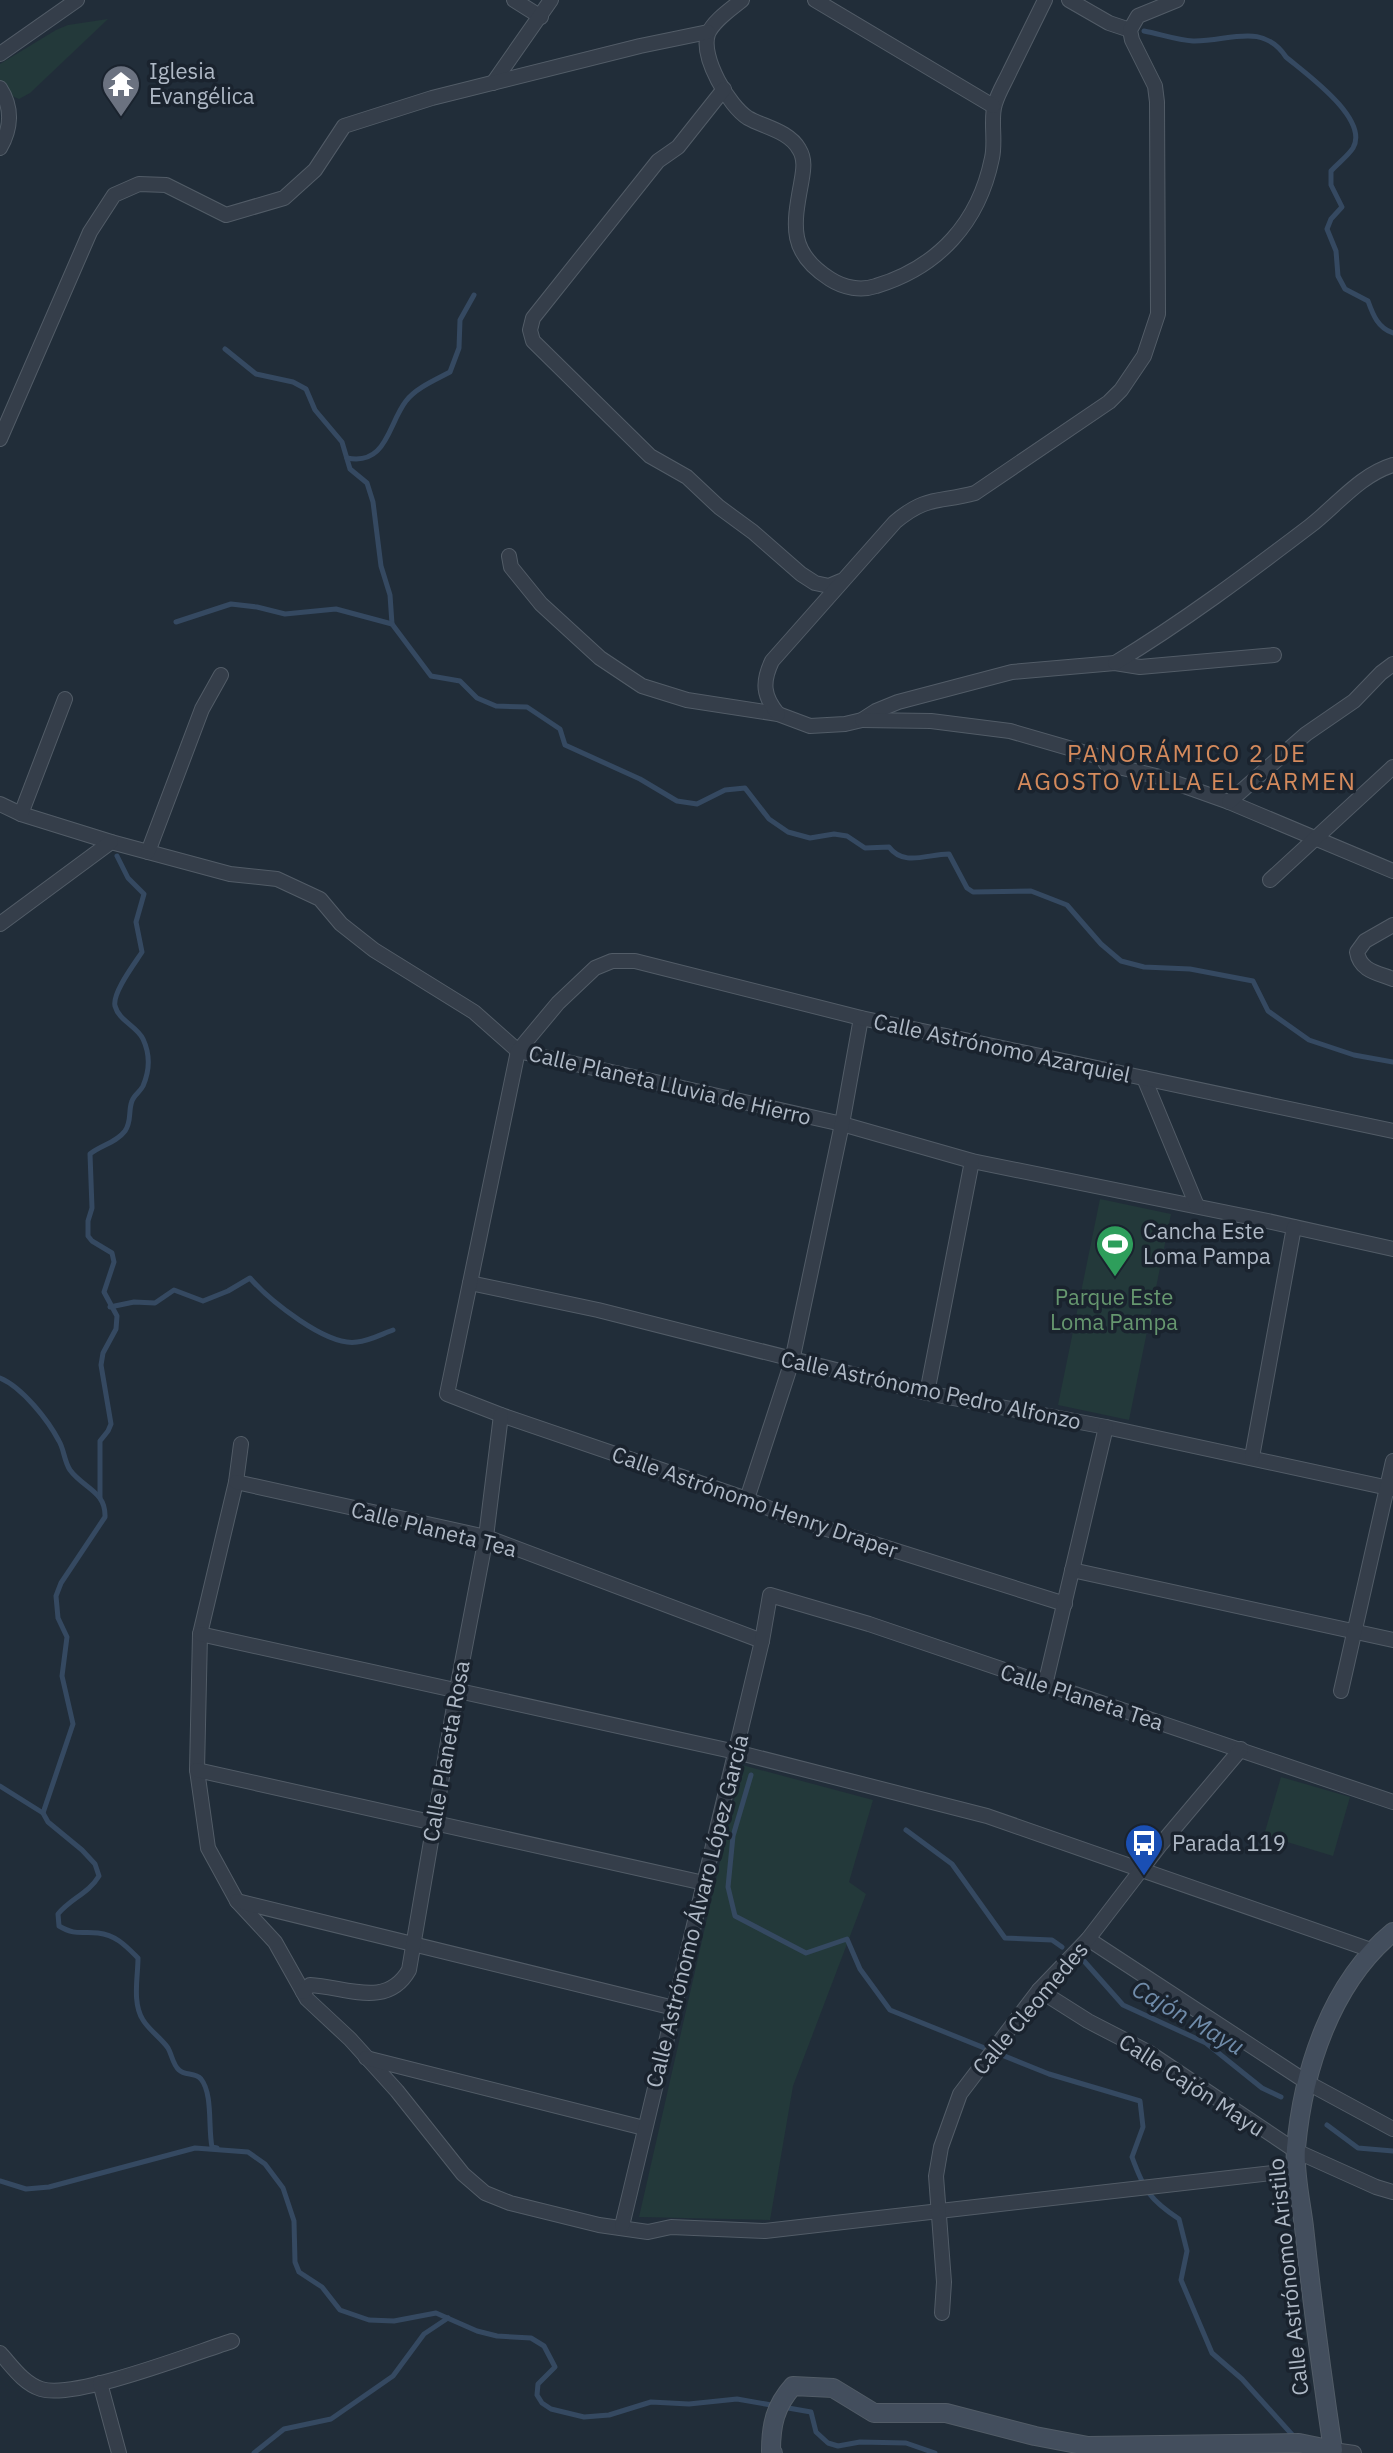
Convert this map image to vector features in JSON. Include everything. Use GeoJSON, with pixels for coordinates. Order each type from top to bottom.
{"type":"FeatureCollection","features":[{"type":"Feature","properties":{"kind":"street"},"geometry":{"type":"LineString","coordinates":[[0,54],[77,0]]}},
{"type":"Feature","properties":{"kind":"street"},"geometry":{"type":"LineString","coordinates":[[514,0],[541,17]]}},
{"type":"Feature","properties":{"kind":"street"},"geometry":{"type":"LineString","coordinates":[[493,83],[551,0]]}},
{"type":"Feature","properties":{"kind":"street"},"geometry":{"type":"LineString","coordinates":[[0,439],[90,232],[114,195],[139,184],[166,185],[226,215],[284,198],[315,170],[344,126],[432,98],[708,32],[742,0]]}},
{"type":"Feature","properties":{"kind":"street"},"geometry":{"type":"LineString","coordinates":[[815,0],[993,106]]}},
{"type":"Feature","properties":{"kind":"street"},"geometry":{"type":"LineString","coordinates":[[708,32],[705,49],[735,107],[746,116],[781,133],[798,146],[803,157],[804,169],[795,218],[800,251],[819,272],[835,282],[851,288],[879,286],[944,251],[977,204],[989,170],[994,140],[993,106],[1045,0]]}},
{"type":"Feature","properties":{"kind":"street"},"geometry":{"type":"LineString","coordinates":[[1069,0],[1109,23],[1130,30]]}},
{"type":"Feature","properties":{"kind":"street"},"geometry":{"type":"LineString","coordinates":[[778,714],[764,691],[765,676],[772,661],[895,522],[911,508],[934,499],[975,493],[1109,402],[1144,356],[1158,314],[1157,102],[1155,86],[1130,30],[1138,16],[1177,0]]}},
{"type":"Feature","properties":{"kind":"street"},"geometry":{"type":"LineString","coordinates":[[0,88],[7,98],[10,117],[7,136],[0,148]]}},
{"type":"Feature","properties":{"kind":"street"},"geometry":{"type":"LineString","coordinates":[[724,89],[678,147],[658,161],[533,318],[530,330],[533,341],[650,456],[687,477],[719,507],[815,583],[829,586],[843,580]]}},
{"type":"Feature","properties":{"kind":"street"},"geometry":{"type":"LineString","coordinates":[[1115,663],[1166,632],[1314,523],[1373,473],[1393,465]]}},
{"type":"Feature","properties":{"kind":"street"},"geometry":{"type":"LineString","coordinates":[[509,556],[511,567],[541,604],[600,658],[642,686],[669,695],[778,714],[810,726],[862,720],[931,721],[1010,731],[1103,758],[1106,764],[1117,769],[1156,776],[1229,802],[1393,871]]}},
{"type":"Feature","properties":{"kind":"street"},"geometry":{"type":"LineString","coordinates":[[862,720],[898,702],[1012,672],[1115,663],[1140,667],[1274,655]]}},
{"type":"Feature","properties":{"kind":"street"},"geometry":{"type":"LineString","coordinates":[[1229,802],[1306,734],[1354,701],[1393,664]]}},
{"type":"Feature","properties":{"kind":"street"},"geometry":{"type":"LineString","coordinates":[[148,852],[202,709],[221,675]]}},
{"type":"Feature","properties":{"kind":"street"},"geometry":{"type":"LineString","coordinates":[[21,814],[65,699]]}},
{"type":"Feature","properties":{"kind":"street"},"geometry":{"type":"LineString","coordinates":[[1270,880],[1393,767]]}},
{"type":"Feature","properties":{"kind":"street","name":"Calle Planeta Lluvia de Hierro"},"geometry":{"type":"LineString","coordinates":[[0,804],[21,814],[111,842],[230,874],[277,879],[320,899],[341,924],[374,950],[474,1012],[518,1051],[842,1124],[972,1161],[1393,1249]]}},
{"type":"Feature","properties":{"kind":"street"},"geometry":{"type":"LineString","coordinates":[[0,924],[111,842]]}},
{"type":"Feature","properties":{"kind":"street"},"geometry":{"type":"LineString","coordinates":[[1393,925],[1365,941],[1357,952],[1361,964],[1368,970],[1393,979]]}},
{"type":"Feature","properties":{"kind":"street","name":"Calle Astrónomo Azarquiel"},"geometry":{"type":"LineString","coordinates":[[518,1051],[579,981],[595,968],[612,961],[635,961],[861,1018],[1393,1131]]}},
{"type":"Feature","properties":{"kind":"street"},"geometry":{"type":"LineString","coordinates":[[747,1499],[792,1361],[861,1018]]}},
{"type":"Feature","properties":{"kind":"street"},"geometry":{"type":"LineString","coordinates":[[470,1283],[518,1051]]}},
{"type":"Feature","properties":{"kind":"street"},"geometry":{"type":"LineString","coordinates":[[1144,1078],[1197,1206]]}},
{"type":"Feature","properties":{"kind":"street"},"geometry":{"type":"LineString","coordinates":[[927,1393],[972,1161]]}},
{"type":"Feature","properties":{"kind":"street"},"geometry":{"type":"LineString","coordinates":[[1252,1457],[1294,1227]]}},
{"type":"Feature","properties":{"kind":"street","name":"Calle Astrónomo Pedro Alfonzo"},"geometry":{"type":"LineString","coordinates":[[470,1283],[598,1310],[927,1393],[1106,1427],[1390,1488]]}},
{"type":"Feature","properties":{"kind":"street","name":"Calle Astrónomo Henry Draper"},"geometry":{"type":"LineString","coordinates":[[470,1283],[447,1394],[747,1499],[792,1518],[1065,1604]]}},
{"type":"Feature","properties":{"kind":"street","name":"Calle Planeta Rosa"},"geometry":{"type":"LineString","coordinates":[[303,1992],[310,1985],[369,1994],[388,1991],[401,1984],[409,1970],[486,1537],[501,1415]]}},
{"type":"Feature","properties":{"kind":"street"},"geometry":{"type":"LineString","coordinates":[[1045,1685],[1106,1427]]}},
{"type":"Feature","properties":{"kind":"street"},"geometry":{"type":"LineString","coordinates":[[241,1444],[236,1482],[200,1634],[197,1770],[208,1848],[237,1901],[275,1942],[303,1992],[319,2013],[350,2039],[397,2091],[463,2174],[485,2193],[510,2203],[585,2222],[648,2232],[671,2227],[765,2231],[1298,2170]]}},
{"type":"Feature","properties":{"kind":"street"},"geometry":{"type":"LineString","coordinates":[[1341,1691],[1390,1488],[1393,1461]]}},
{"type":"Feature","properties":{"kind":"street","name":"Calle Planeta Tea"},"geometry":{"type":"LineString","coordinates":[[236,1482],[486,1537],[762,1641]]}},
{"type":"Feature","properties":{"kind":"street"},"geometry":{"type":"LineString","coordinates":[[1072,1570],[1393,1640]]}},
{"type":"Feature","properties":{"kind":"street","name":"Calle Planeta Tea"},"geometry":{"type":"LineString","coordinates":[[770,1595],[869,1624],[1393,1802]]}},
{"type":"Feature","properties":{"kind":"street","name":"Calle Astrónomo Álvaro López García"},"geometry":{"type":"LineString","coordinates":[[622,2226],[736,1752],[770,1595]]}},
{"type":"Feature","properties":{"kind":"street"},"geometry":{"type":"LineString","coordinates":[[200,1634],[736,1752],[987,1816],[1371,1950]]}},
{"type":"Feature","properties":{"kind":"street","name":"Calle Cleomedes"},"geometry":{"type":"LineString","coordinates":[[942,2313],[944,2282],[936,2210],[936,2176],[941,2147],[960,2094],[1039,1990],[1088,1939],[1161,1844],[1241,1749]]}},
{"type":"Feature","properties":{"kind":"street"},"geometry":{"type":"LineString","coordinates":[[197,1770],[704,1883]]}},
{"type":"Feature","properties":{"kind":"street"},"geometry":{"type":"LineString","coordinates":[[237,1901],[674,2008]]}},
{"type":"Feature","properties":{"kind":"street","name":"Calle Astrónomo Aristilo"},"geometry":{"type":"LineString","coordinates":[[1333,2450],[1314,2321],[1296,2151],[1320,2035],[1371,1950],[1393,1932]]}},
{"type":"Feature","properties":{"kind":"street"},"geometry":{"type":"LineString","coordinates":[[1088,1939],[1308,2083],[1393,2129]]}},
{"type":"Feature","properties":{"kind":"street","name":"Calle Cajón Mayu"},"geometry":{"type":"LineString","coordinates":[[1039,1990],[1088,2021],[1148,2052],[1296,2151],[1393,2192]]}},
{"type":"Feature","properties":{"kind":"street"},"geometry":{"type":"LineString","coordinates":[[366,2058],[644,2128]]}},
{"type":"Feature","properties":{"kind":"street"},"geometry":{"type":"LineString","coordinates":[[0,2353],[33,2386],[45,2391],[65,2390],[100,2383],[232,2341]]}},
{"type":"Feature","properties":{"kind":"street"},"geometry":{"type":"LineString","coordinates":[[100,2383],[119,2453]]}},
{"type":"Feature","properties":{"kind":"street"},"geometry":{"type":"LineString","coordinates":[[773,2453],[771,2425],[782,2398],[793,2386],[833,2388],[874,2413],[946,2413],[1088,2446],[1299,2443],[1354,2453]]}},
{"type":"Feature","properties":{"kind":"green space"},"geometry":{"type":"Polygon","coordinates":[[[108,19],[30,93],[19,99],[0,91],[0,64],[68,25],[108,19]]]}},
{"type":"Feature","properties":{"kind":"green space","name":"Parque Este Loma Pampa"},"geometry":{"type":"Polygon","coordinates":[[[1100,1199],[1171,1214],[1129,1420],[1058,1405],[1100,1199]]]}},
{"type":"Feature","properties":{"kind":"green space"},"geometry":{"type":"Polygon","coordinates":[[[742,1765],[873,1800],[849,1882],[866,1894],[793,2086],[770,2220],[639,2217],[742,1765]]]}},
{"type":"Feature","properties":{"kind":"green space"},"geometry":{"type":"Polygon","coordinates":[[[1281,1777],[1350,1797],[1333,1856],[1264,1835],[1281,1777]]]}},
{"type":"Feature","properties":{"kind":"waterway"},"geometry":{"type":"LineString","coordinates":[[1144,31],[1193,41],[1244,36],[1266,39],[1320,85],[1344,111],[1356,136],[1351,151],[1331,171],[1331,185],[1342,207],[1327,229],[1336,251],[1338,276],[1345,289],[1368,301],[1380,324],[1393,333]]}},
{"type":"Feature","properties":{"kind":"waterway"},"geometry":{"type":"LineString","coordinates":[[347,458],[371,456],[385,441],[410,396],[450,372],[459,348],[460,320],[474,295]]}},
{"type":"Feature","properties":{"kind":"waterway"},"geometry":{"type":"LineString","coordinates":[[225,349],[256,374],[293,382],[306,389],[315,410],[342,442],[350,469],[367,483],[373,502],[381,566],[390,595],[392,624],[431,676],[460,681],[477,698],[496,706],[527,707],[560,729],[565,745],[640,779],[677,801],[697,804],[725,790],[745,788],[769,819],[788,832],[810,838],[834,834],[847,836],[865,848],[889,847],[902,857],[909,858],[949,854],[967,888],[973,892],[1031,891],[1067,905],[1101,944],[1121,961],[1144,967],[1190,969],[1253,981],[1268,1011],[1309,1040],[1354,1055],[1393,1062]]}},
{"type":"Feature","properties":{"kind":"waterway"},"geometry":{"type":"LineString","coordinates":[[176,622],[231,604],[285,614],[336,609],[392,624]]}},
{"type":"Feature","properties":{"kind":"waterway"},"geometry":{"type":"LineString","coordinates":[[100,1497],[100,1441],[111,1424],[101,1365],[103,1353],[116,1329],[117,1316],[104,1292],[114,1262],[112,1253],[88,1236],[92,1208],[90,1154],[125,1131],[132,1101],[143,1086],[148,1062],[143,1039],[120,1016],[115,1006],[120,986],[142,952],[136,922],[144,894],[128,878],[117,856]]}},
{"type":"Feature","properties":{"kind":"waterway"},"geometry":{"type":"LineString","coordinates":[[110,1307],[134,1302],[155,1303],[174,1290],[203,1301],[250,1278],[284,1309],[330,1337],[357,1342],[393,1330]]}},
{"type":"Feature","properties":{"kind":"waterway"},"geometry":{"type":"LineString","coordinates":[[0,1378],[25,1396],[41,1414],[61,1444],[70,1470],[102,1501],[105,1517],[61,1583],[56,1596],[58,1618],[67,1637],[62,1676],[73,1724],[43,1813],[48,1822],[95,1864],[99,1876],[58,1914],[59,1926],[74,1932],[110,1936],[138,1958],[137,1998],[140,2013],[168,2048],[177,2068],[199,2077],[205,2085],[212,2147],[217,2148]]}},
{"type":"Feature","properties":{"kind":"waterway"},"geometry":{"type":"LineString","coordinates":[[751,1775],[733,1836],[728,1887],[735,1916],[806,1953],[847,1939],[860,1969],[890,2010],[1049,2074],[1140,2101],[1143,2127],[1132,2157],[1149,2193],[1179,2219],[1187,2251],[1181,2280],[1212,2353],[1242,2379],[1296,2439]]}},
{"type":"Feature","properties":{"kind":"waterway"},"geometry":{"type":"LineString","coordinates":[[0,1786],[43,1813]]}},
{"type":"Feature","properties":{"kind":"waterway","name":"Cajón Mayu"},"geometry":{"type":"LineString","coordinates":[[906,1830],[952,1864],[1005,1938],[1052,1940],[1062,1947]]}},
{"type":"Feature","properties":{"kind":"waterway","name":"Cajón Mayu"},"geometry":{"type":"LineString","coordinates":[[1084,1961],[1123,2005],[1206,2043],[1262,2088],[1281,2097]]}},
{"type":"Feature","properties":{"kind":"waterway","name":"Cajón Mayu"},"geometry":{"type":"LineString","coordinates":[[1327,2125],[1358,2148],[1393,2151]]}},
{"type":"Feature","properties":{"kind":"waterway"},"geometry":{"type":"LineString","coordinates":[[0,2181],[26,2189],[49,2187],[195,2148],[248,2152],[265,2164],[283,2188],[294,2221],[295,2262],[299,2272],[322,2287],[340,2310],[369,2320],[394,2321],[436,2313],[477,2331],[531,2338],[544,2346],[555,2367],[538,2384],[537,2395],[551,2409],[584,2417],[609,2415],[651,2402],[689,2404],[737,2399],[811,2412],[816,2432],[828,2443],[838,2446],[860,2442],[906,2443],[935,2453]]}},
{"type":"Feature","properties":{"kind":"waterway"},"geometry":{"type":"LineString","coordinates":[[254,2453],[284,2429],[331,2419],[393,2376],[424,2334],[448,2318]]}},
{"type":"Feature","properties":{"kind":"place","name":"Iglesia Evangélica"},"geometry":{"type":"Point","coordinates":[121,118]}},
{"type":"Feature","properties":{"kind":"place","name":"Cancha Este Loma Pampa"},"geometry":{"type":"Point","coordinates":[1115,1278]}},
{"type":"Feature","properties":{"kind":"place","name":"Parada 119"},"geometry":{"type":"Point","coordinates":[1144,1877]}},
{"type":"Feature","properties":{"kind":"district","name":"PANORÁMICO 2 DE AGOSTO VILLA EL CARMEN"},"geometry":{"type":"Point","coordinates":[1187,768]}}]}
